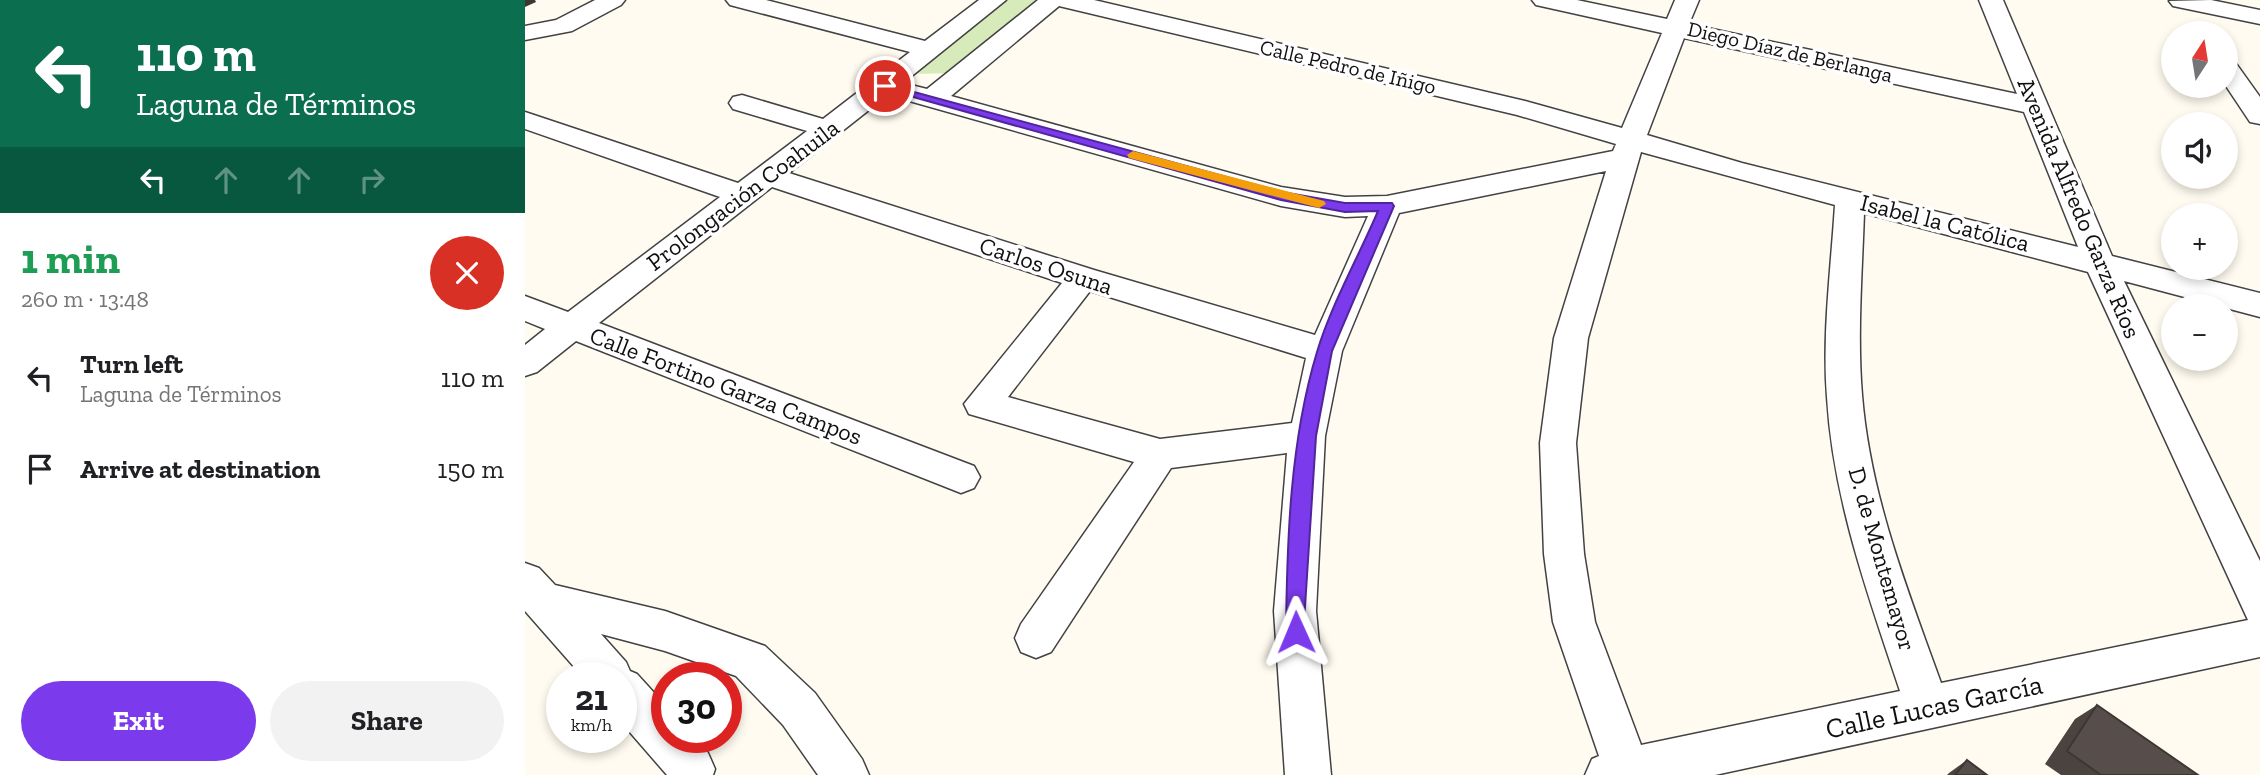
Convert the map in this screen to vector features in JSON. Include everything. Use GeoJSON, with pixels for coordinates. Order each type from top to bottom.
{"type":"FeatureCollection","features":[{"type":"Feature","properties":{"kind":"street"},"geometry":{"type":"LineString","coordinates":[[525,33],[563,26],[614,0]]}},
{"type":"Feature","properties":{"kind":"street"},"geometry":{"type":"LineString","coordinates":[[739,0],[930,50]]}},
{"type":"Feature","properties":{"kind":"street","name":"Prolongación Coahuila"},"geometry":{"type":"LineString","coordinates":[[525,363],[994,0]]}},
{"type":"Feature","properties":{"kind":"street"},"geometry":{"type":"LineString","coordinates":[[931,99],[1052,0]]}},
{"type":"Feature","properties":{"kind":"street","name":"Calle Pedro de Iñigo"},"geometry":{"type":"LineString","coordinates":[[1064,0],[1525,109],[1627,149]]}},
{"type":"Feature","properties":{"kind":"street","name":"Diego Díaz de Berlanga"},"geometry":{"type":"LineString","coordinates":[[1544,0],[2035,106]]}},
{"type":"Feature","properties":{"kind":"street"},"geometry":{"type":"LineString","coordinates":[[1618,773],[1574,622],[1564,554],[1558,443],[1571,338],[1627,149],[1687,0]]}},
{"type":"Feature","properties":{"kind":"street","name":"Avenida Alfredo Garza Ríos"},"geometry":{"type":"LineString","coordinates":[[1991,0],[2100,264],[2260,605]]}},
{"type":"Feature","properties":{"kind":"street"},"geometry":{"type":"LineString","coordinates":[[2180,1],[2260,17]]}},
{"type":"Feature","properties":{"kind":"street"},"geometry":{"type":"LineString","coordinates":[[2180,1],[2194,21]]}},
{"type":"Feature","properties":{"kind":"street"},"geometry":{"type":"LineString","coordinates":[[2238,84],[2260,116]]}},
{"type":"Feature","properties":{"kind":"street"},"geometry":{"type":"LineString","coordinates":[[885,86],[1281,196],[1345,207],[1387,206],[1627,149]]}},
{"type":"Feature","properties":{"kind":"street"},"geometry":{"type":"LineString","coordinates":[[742,103],[829,129]]}},
{"type":"Feature","properties":{"kind":"street"},"geometry":{"type":"LineString","coordinates":[[525,120],[744,195]]}},
{"type":"Feature","properties":{"kind":"street","name":"Isabel la Católica"},"geometry":{"type":"LineString","coordinates":[[1627,149],[1850,199],[2260,305]]}},
{"type":"Feature","properties":{"kind":"street","name":"Carlos Osuna"},"geometry":{"type":"LineString","coordinates":[[768,176],[1083,278],[1325,351]]}},
{"type":"Feature","properties":{"kind":"street","name":"D. de Montemayor"},"geometry":{"type":"LineString","coordinates":[[1850,199],[1843,351],[1850,441],[1861,501],[1884,582],[1928,707]]}},
{"type":"Feature","properties":{"kind":"street"},"geometry":{"type":"LineString","coordinates":[[1308,775],[1295,611],[1307,436],[1325,351],[1387,206]]}},
{"type":"Feature","properties":{"kind":"street"},"geometry":{"type":"LineString","coordinates":[[1083,278],[982,404],[1160,454],[1307,436]]}},
{"type":"Feature","properties":{"kind":"street","name":"Calle Fortino Garza Campos"},"geometry":{"type":"LineString","coordinates":[[525,308],[944,471]]}},
{"type":"Feature","properties":{"kind":"street"},"geometry":{"type":"LineString","coordinates":[[1037,638],[1160,454]]}},
{"type":"Feature","properties":{"kind":"street"},"geometry":{"type":"LineString","coordinates":[[535,591],[598,662]]}},
{"type":"Feature","properties":{"kind":"street"},"geometry":{"type":"LineString","coordinates":[[535,591],[750,661],[799,709],[846,775]]}},
{"type":"Feature","properties":{"kind":"street","name":"Calle Lucas García"},"geometry":{"type":"LineString","coordinates":[[1618,773],[2260,637]]}},
{"type":"Feature","properties":{"kind":"street"},"geometry":{"type":"LineString","coordinates":[[637,707],[692,769]]}},
{"type":"Feature","properties":{"kind":"green space"},"geometry":{"type":"Polygon","coordinates":[[[1003,0],[1045,0],[953,73],[913,74],[1003,0]]]}},
{"type":"Feature","properties":{"kind":"building"},"geometry":{"type":"Polygon","coordinates":[[[2097,705],[2198,775],[2101,775],[2067,751],[2097,705]]]}},
{"type":"Feature","properties":{"kind":"building"},"geometry":{"type":"Polygon","coordinates":[[[1967,760],[1987,775],[1955,775],[1967,760]]]}},
{"type":"Feature","properties":{"kind":"slow traffic"},"geometry":{"type":"LineString","coordinates":[[1133,155],[1319,204]]}},
{"type":"Feature","properties":{"kind":"route"},"geometry":{"type":"LineString","coordinates":[[885,86],[1281,196],[1345,207],[1387,206],[1325,351],[1307,436],[1296,559],[1296,632]]}}]}
